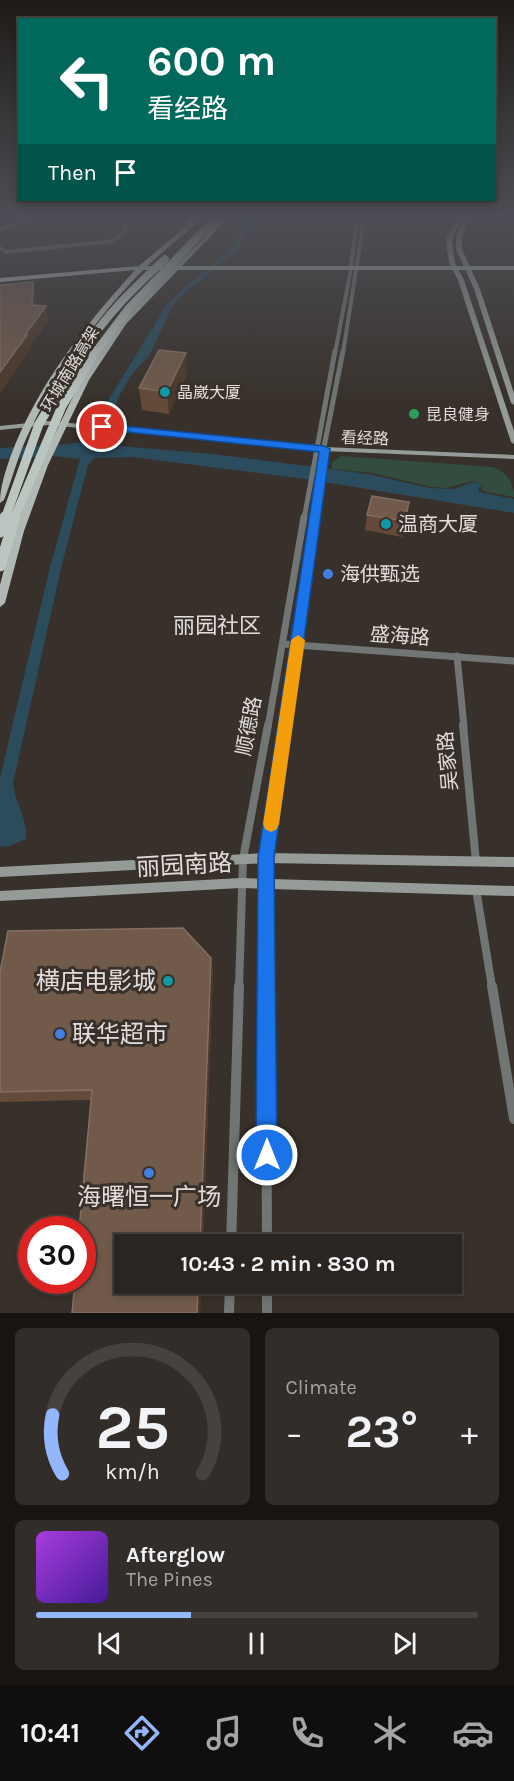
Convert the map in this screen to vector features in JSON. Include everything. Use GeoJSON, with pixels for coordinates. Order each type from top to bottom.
{"type":"FeatureCollection","features":[{"type":"Feature","properties":{"kind":"highway","name":"环城南路高架"},"geometry":{"type":"LineString","coordinates":[[0,532],[39,424],[93,334],[123,298],[142,280]]}},
{"type":"Feature","properties":{"kind":"highway","name":"环城南路高架"},"geometry":{"type":"LineString","coordinates":[[0,566],[17,509],[62,406],[105,337],[156,280]]}},
{"type":"Feature","properties":{"kind":"main road"},"geometry":{"type":"LineString","coordinates":[[0,286],[70,280]]}},
{"type":"Feature","properties":{"kind":"main road"},"geometry":{"type":"LineString","coordinates":[[0,500],[21,440],[43,396],[109,304],[130,280]]}},
{"type":"Feature","properties":{"kind":"main road"},"geometry":{"type":"LineString","coordinates":[[0,603],[19,531],[58,433],[85,380],[123,323],[163,280]]}},
{"type":"Feature","properties":{"kind":"main road"},"geometry":{"type":"LineString","coordinates":[[461,280],[514,442]]}},
{"type":"Feature","properties":{"kind":"main road"},"geometry":{"type":"LineString","coordinates":[[473,280],[514,404]]}},
{"type":"Feature","properties":{"kind":"main road","name":"看经路"},"geometry":{"type":"LineString","coordinates":[[0,428],[63,424],[320,449],[514,458]]}},
{"type":"Feature","properties":{"kind":"main road","name":"丽园南路"},"geometry":{"type":"LineString","coordinates":[[0,872],[266,858],[514,862]]}},
{"type":"Feature","properties":{"kind":"main road","name":"丽园南路"},"geometry":{"type":"LineString","coordinates":[[0,896],[241,883],[514,891]]}},
{"type":"Feature","properties":{"kind":"street","name":"顺德路"},"geometry":{"type":"LineString","coordinates":[[231,1234],[243,859],[314,484],[320,467],[320,449],[352,280]]}},
{"type":"Feature","properties":{"kind":"street","name":"顺德路"},"geometry":{"type":"LineString","coordinates":[[267,1234],[266,858],[297,645],[314,484],[312,466],[320,449],[338,386],[353,280]]}},
{"type":"Feature","properties":{"kind":"street","name":"盛海路"},"geometry":{"type":"LineString","coordinates":[[283,644],[514,661]]}},
{"type":"Feature","properties":{"kind":"street","name":"吴家路"},"geometry":{"type":"LineString","coordinates":[[457,656],[476,862]]}},
{"type":"Feature","properties":{"kind":"street"},"geometry":{"type":"LineString","coordinates":[[476,890],[514,1119]]}},
{"type":"Feature","properties":{"kind":"street"},"geometry":{"type":"LineString","coordinates":[[229,1313],[230,1294]]}},
{"type":"Feature","properties":{"kind":"street"},"geometry":{"type":"LineString","coordinates":[[267,1294],[267,1313]]}},
{"type":"Feature","properties":{"kind":"green space"},"geometry":{"type":"Polygon","coordinates":[[[341,456],[493,467],[508,478],[513,487],[514,497],[486,492],[481,489],[483,485],[472,481],[447,488],[432,487],[372,473],[332,469],[332,462],[341,456]]]}},
{"type":"Feature","properties":{"kind":"water"},"geometry":{"type":"Polygon","coordinates":[[[193,280],[201,280],[173,305],[149,356],[132,374],[119,396],[103,441],[108,445],[213,454],[368,474],[430,488],[454,489],[473,482],[483,485],[478,489],[479,492],[514,499],[514,513],[306,479],[132,457],[94,458],[88,465],[62,564],[13,783],[25,825],[26,839],[7,847],[0,846],[0,778],[49,571],[80,459],[54,456],[0,459],[0,448],[69,444],[81,442],[90,435],[109,399],[166,306],[193,280]]]}},
{"type":"Feature","properties":{"kind":"building"},"geometry":{"type":"Polygon","coordinates":[[[33,282],[32,305],[46,306],[0,372],[0,285],[33,282]]]}},
{"type":"Feature","properties":{"kind":"building"},"geometry":{"type":"Polygon","coordinates":[[[159,350],[186,353],[167,392],[139,388],[159,350]]]}},
{"type":"Feature","properties":{"kind":"building"},"geometry":{"type":"Polygon","coordinates":[[[372,496],[409,502],[405,521],[367,515],[372,496]]]}},
{"type":"Feature","properties":{"kind":"building","name":"海曙恒一广场"},"geometry":{"type":"Polygon","coordinates":[[[183,928],[211,958],[200,1234],[114,1234],[114,1294],[198,1294],[197,1313],[72,1313],[74,1294],[96,1294],[96,1216],[80,1216],[92,1090],[0,1092],[0,972],[8,931],[183,928]]]}},
{"type":"Feature","properties":{"kind":"slow traffic"},"geometry":{"type":"LineString","coordinates":[[271,824],[298,640]]}},
{"type":"Feature","properties":{"kind":"place","name":"晶崴大厦"},"geometry":{"type":"Point","coordinates":[165,392]}},
{"type":"Feature","properties":{"kind":"place","name":"昆良健身"},"geometry":{"type":"Point","coordinates":[414,414]}},
{"type":"Feature","properties":{"kind":"place","name":"温商大厦"},"geometry":{"type":"Point","coordinates":[386,524]}},
{"type":"Feature","properties":{"kind":"place","name":"海供甄选"},"geometry":{"type":"Point","coordinates":[328,574]}},
{"type":"Feature","properties":{"kind":"place","name":"横店电影城"},"geometry":{"type":"Point","coordinates":[168,981]}},
{"type":"Feature","properties":{"kind":"place","name":"联华超市"},"geometry":{"type":"Point","coordinates":[60,1034]}},
{"type":"Feature","properties":{"kind":"place","name":"海曙恒一广场"},"geometry":{"type":"Point","coordinates":[149,1173]}},
{"type":"Feature","properties":{"kind":"district","name":"丽园社区"},"geometry":{"type":"Point","coordinates":[217,626]}},
{"type":"Feature","properties":{"kind":"route"},"geometry":{"type":"LineString","coordinates":[[102,427],[324,449],[266,858],[267,1155]]}}]}
